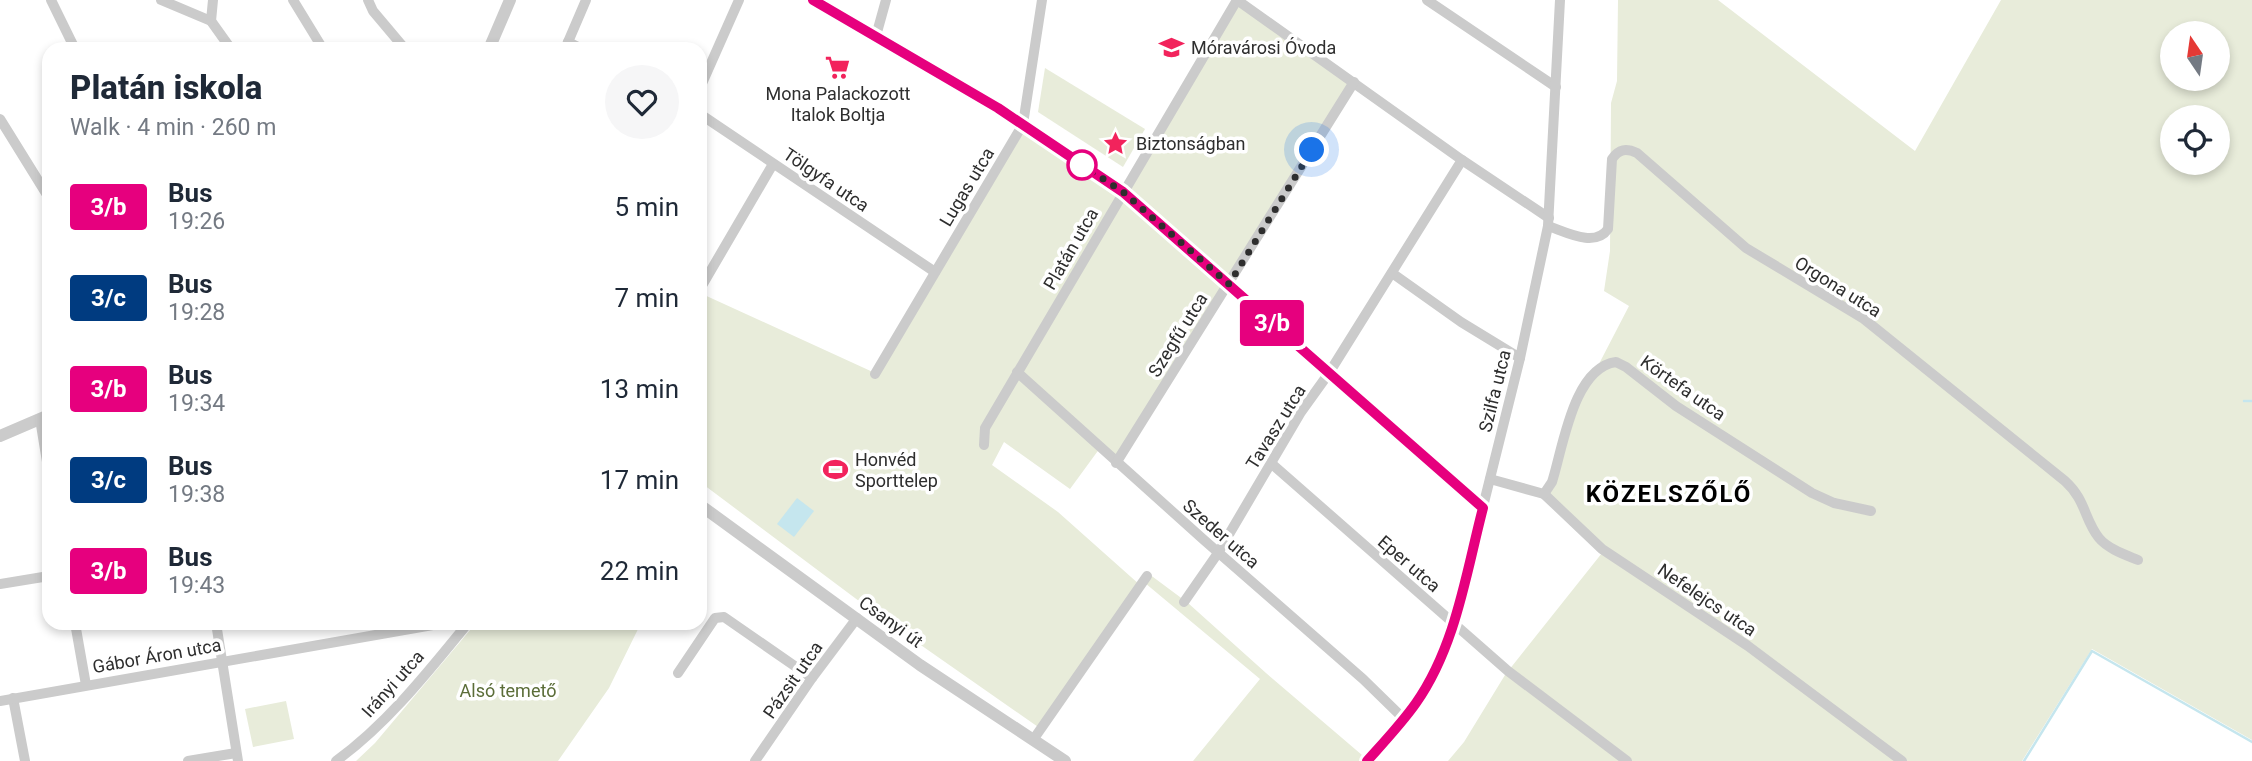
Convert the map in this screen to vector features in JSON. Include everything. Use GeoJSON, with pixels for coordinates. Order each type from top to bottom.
{"type":"FeatureCollection","features":[{"type":"Feature","properties":{"kind":"street"},"geometry":{"type":"LineString","coordinates":[[51,0],[72,42]]}},
{"type":"Feature","properties":{"kind":"street"},"geometry":{"type":"LineString","coordinates":[[161,0],[211,21],[226,42]]}},
{"type":"Feature","properties":{"kind":"street"},"geometry":{"type":"LineString","coordinates":[[211,21],[214,6],[212,0]]}},
{"type":"Feature","properties":{"kind":"street"},"geometry":{"type":"LineString","coordinates":[[293,0],[319,42]]}},
{"type":"Feature","properties":{"kind":"street"},"geometry":{"type":"LineString","coordinates":[[368,0],[373,11],[399,42]]}},
{"type":"Feature","properties":{"kind":"street"},"geometry":{"type":"LineString","coordinates":[[492,42],[510,0]]}},
{"type":"Feature","properties":{"kind":"street"},"geometry":{"type":"LineString","coordinates":[[568,42],[586,0]]}},
{"type":"Feature","properties":{"kind":"street"},"geometry":{"type":"LineString","coordinates":[[707,72],[739,0]]}},
{"type":"Feature","properties":{"kind":"street"},"geometry":{"type":"LineString","coordinates":[[813,0],[1023,124],[1123,192],[1483,508]]}},
{"type":"Feature","properties":{"kind":"street"},"geometry":{"type":"LineString","coordinates":[[876,36],[886,0]]}},
{"type":"Feature","properties":{"kind":"street","name":"Lugas utca"},"geometry":{"type":"LineString","coordinates":[[874,374],[1023,124],[1042,0]]}},
{"type":"Feature","properties":{"kind":"street","name":"Orgona utca"},"geometry":{"type":"LineString","coordinates":[[1237,0],[1549,222],[1591,239],[1604,234],[1608,229],[1612,159],[1624,150],[1637,153],[1746,248],[1864,319],[2065,481],[2082,500],[2099,538],[2112,548],[2138,560]]}},
{"type":"Feature","properties":{"kind":"street","name":"Platán utca"},"geometry":{"type":"LineString","coordinates":[[984,445],[985,428],[1237,0]]}},
{"type":"Feature","properties":{"kind":"street"},"geometry":{"type":"LineString","coordinates":[[1427,0],[1556,87]]}},
{"type":"Feature","properties":{"kind":"street","name":"Szilfa utca"},"geometry":{"type":"LineString","coordinates":[[1367,761],[1418,701],[1454,624],[1520,358],[1549,222],[1560,0]]}},
{"type":"Feature","properties":{"kind":"street","name":"Szegfű utca"},"geometry":{"type":"LineString","coordinates":[[1116,463],[1354,82]]}},
{"type":"Feature","properties":{"kind":"street"},"geometry":{"type":"LineString","coordinates":[[0,119],[42,187]]}},
{"type":"Feature","properties":{"kind":"street","name":"Tölgyfa utca"},"geometry":{"type":"LineString","coordinates":[[707,119],[935,272]]}},
{"type":"Feature","properties":{"kind":"street","name":"Tavasz utca"},"geometry":{"type":"LineString","coordinates":[[1184,602],[1218,553],[1301,412],[1329,373],[1462,160]]}},
{"type":"Feature","properties":{"kind":"street"},"geometry":{"type":"LineString","coordinates":[[707,277],[773,164]]}},
{"type":"Feature","properties":{"kind":"street"},"geometry":{"type":"LineString","coordinates":[[1392,273],[1461,322],[1520,358]]}},
{"type":"Feature","properties":{"kind":"street","name":"Körtefa utca"},"geometry":{"type":"LineString","coordinates":[[1544,494],[1552,482],[1578,396],[1599,369],[1616,362],[1676,406],[1812,492],[1834,503],[1871,511]]}},
{"type":"Feature","properties":{"kind":"street","name":"Szeder utca"},"geometry":{"type":"LineString","coordinates":[[1017,372],[1116,463],[1363,679],[1404,719]]}},
{"type":"Feature","properties":{"kind":"street"},"geometry":{"type":"LineString","coordinates":[[0,436],[42,418]]}},
{"type":"Feature","properties":{"kind":"street","name":"Eper utca"},"geometry":{"type":"LineString","coordinates":[[1272,464],[1528,688],[1627,761]]}},
{"type":"Feature","properties":{"kind":"street","name":"Nefelejcs utca"},"geometry":{"type":"LineString","coordinates":[[1490,479],[1544,494],[1602,549],[1748,646],[1902,761]]}},
{"type":"Feature","properties":{"kind":"street","name":"Csanyi út"},"geometry":{"type":"LineString","coordinates":[[707,510],[920,665],[1065,761]]}},
{"type":"Feature","properties":{"kind":"street"},"geometry":{"type":"LineString","coordinates":[[1033,740],[1147,576]]}},
{"type":"Feature","properties":{"kind":"street"},"geometry":{"type":"LineString","coordinates":[[0,584],[42,577]]}},
{"type":"Feature","properties":{"kind":"street"},"geometry":{"type":"LineString","coordinates":[[707,630],[715,618],[724,617],[811,678]]}},
{"type":"Feature","properties":{"kind":"street","name":"Pázsit utca"},"geometry":{"type":"LineString","coordinates":[[755,761],[811,678],[858,618]]}},
{"type":"Feature","properties":{"kind":"street"},"geometry":{"type":"LineString","coordinates":[[76,630],[86,685]]}},
{"type":"Feature","properties":{"kind":"street"},"geometry":{"type":"LineString","coordinates":[[188,761],[237,757],[217,630]]}},
{"type":"Feature","properties":{"kind":"street","name":"Gábor Áron utca"},"geometry":{"type":"LineString","coordinates":[[0,701],[403,630]]}},
{"type":"Feature","properties":{"kind":"street","name":"Irányi utca"},"geometry":{"type":"LineString","coordinates":[[336,761],[361,743],[459,630]]}},
{"type":"Feature","properties":{"kind":"street"},"geometry":{"type":"LineString","coordinates":[[678,673],[707,630]]}},
{"type":"Feature","properties":{"kind":"street"},"geometry":{"type":"LineString","coordinates":[[13,698],[25,761]]}},
{"type":"Feature","properties":{"kind":"green space"},"geometry":{"type":"Polygon","coordinates":[[[1237,0],[1354,82],[1116,462],[1100,448],[1070,489],[1004,442],[992,465],[1058,512],[1140,585],[1041,729],[875,613],[707,487],[707,296],[875,373],[1023,125],[1123,192],[1237,0]]]}},
{"type":"Feature","properties":{"kind":"green space"},"geometry":{"type":"Polygon","coordinates":[[[1618,0],[1718,0],[1915,151],[2001,0],[2252,0],[2252,740],[2092,649],[2022,761],[1448,761],[1464,742],[1505,675],[1602,553],[1545,499],[1573,414],[1629,306],[1604,291],[1610,251],[1611,103],[1617,81],[1618,0]]]}},
{"type":"Feature","properties":{"kind":"green space"},"geometry":{"type":"Polygon","coordinates":[[[1045,68],[1145,129],[1123,167],[1038,112],[1045,68]]]}},
{"type":"Feature","properties":{"kind":"green space"},"geometry":{"type":"Polygon","coordinates":[[[1149,574],[1188,603],[1369,761],[1193,761],[1260,679],[1145,583],[1149,574]]]}},
{"type":"Feature","properties":{"kind":"green space","name":"Alsó temető"},"geometry":{"type":"Polygon","coordinates":[[[470,630],[638,630],[609,688],[558,761],[356,761],[375,743],[470,630]]]}},
{"type":"Feature","properties":{"kind":"green space"},"geometry":{"type":"Polygon","coordinates":[[[286,701],[294,739],[253,747],[245,709],[286,701]]]}},
{"type":"Feature","properties":{"kind":"water"},"geometry":{"type":"Polygon","coordinates":[[[797,498],[814,511],[794,537],[777,524],[797,498]]]}},
{"type":"Feature","properties":{"kind":"waterway"},"geometry":{"type":"LineString","coordinates":[[2244,401],[2252,401]]}},
{"type":"Feature","properties":{"kind":"waterway"},"geometry":{"type":"LineString","coordinates":[[2024,761],[2092,651],[2252,742]]}},
{"type":"Feature","properties":{"kind":"bus line","name":"3/b"},"geometry":{"type":"LineString","coordinates":[[813,0],[998,108],[1123,192],[1483,508],[1454,624],[1433,673],[1418,701],[1367,761]]}},
{"type":"Feature","properties":{"kind":"place","name":"Móravárosi Óvoda"},"geometry":{"type":"Point","coordinates":[1171,48]}},
{"type":"Feature","properties":{"kind":"place","name":"Mona Palackozott Italok Boltja"},"geometry":{"type":"Point","coordinates":[838,67]}},
{"type":"Feature","properties":{"kind":"place","name":"Biztonságban"},"geometry":{"type":"Point","coordinates":[1116,144]}},
{"type":"Feature","properties":{"kind":"place","name":"Honvéd Sporttelep"},"geometry":{"type":"Point","coordinates":[835,470]}},
{"type":"Feature","properties":{"kind":"district","name":"KÖZELSZŐLŐ"},"geometry":{"type":"Point","coordinates":[1669,494]}},
{"type":"Feature","properties":{"kind":"route"},"geometry":{"type":"LineString","coordinates":[[1082,165],[1123,192],[1229,284],[1312,150]]}}]}
